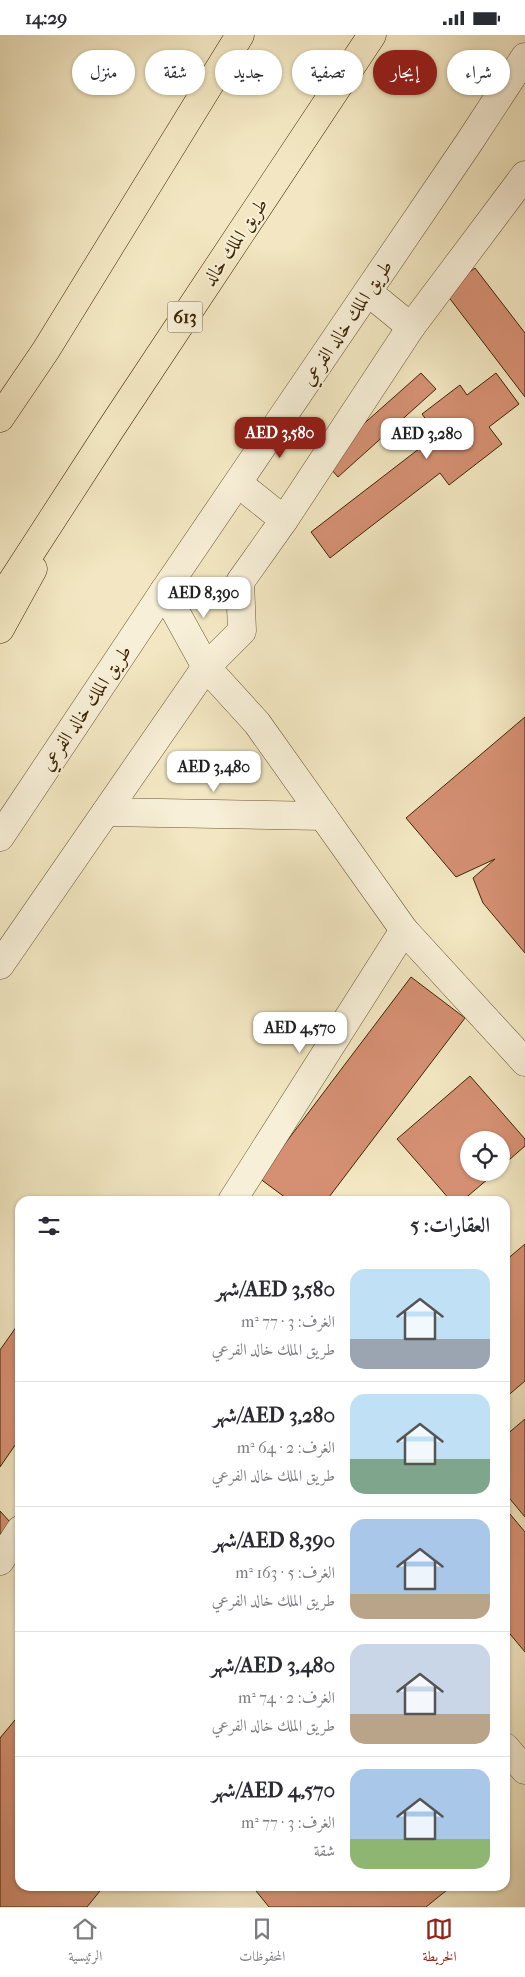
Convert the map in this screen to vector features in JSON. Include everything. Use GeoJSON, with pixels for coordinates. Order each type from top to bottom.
{"type":"FeatureCollection","features":[{"type":"Feature","properties":{"kind":"main road"},"geometry":{"type":"LineString","coordinates":[[0,418],[46,350],[240,35]]}},
{"type":"Feature","properties":{"kind":"main road","name":"طريق الملك خالد"},"geometry":{"type":"LineString","coordinates":[[0,600],[110,430],[372,35]]}},
{"type":"Feature","properties":{"kind":"main road"},"geometry":{"type":"LineString","coordinates":[[0,629],[110,430]]}},
{"type":"Feature","properties":{"kind":"street","name":"طريق الملك خالد الفرعي"},"geometry":{"type":"LineString","coordinates":[[0,837],[525,57]]}},
{"type":"Feature","properties":{"kind":"street"},"geometry":{"type":"LineString","coordinates":[[0,965],[206,667],[242,631],[240,582],[284,520],[411,327],[525,175]]}},
{"type":"Feature","properties":{"kind":"street"},"geometry":{"type":"LineString","coordinates":[[368,292],[411,327]]}},
{"type":"Feature","properties":{"kind":"street"},"geometry":{"type":"LineString","coordinates":[[238,483],[284,520]]}},
{"type":"Feature","properties":{"kind":"street"},"geometry":{"type":"LineString","coordinates":[[164,591],[206,667],[257,723],[404,929],[525,1062]]}},
{"type":"Feature","properties":{"kind":"street"},"geometry":{"type":"LineString","coordinates":[[106,812],[323,816]]}},
{"type":"Feature","properties":{"kind":"street"},"geometry":{"type":"LineString","coordinates":[[235,1196],[404,929]]}},
{"type":"Feature","properties":{"kind":"street"},"geometry":{"type":"LineString","coordinates":[[0,1561],[15,1538]]}},
{"type":"Feature","properties":{"kind":"street"},"geometry":{"type":"LineString","coordinates":[[510,1753],[525,1770]]}},
{"type":"Feature","properties":{"kind":"building"},"geometry":{"type":"Polygon","coordinates":[[[475,268],[525,333],[525,397],[444,291],[475,268]]]}},
{"type":"Feature","properties":{"kind":"building"},"geometry":{"type":"Polygon","coordinates":[[[421,373],[436,389],[338,477],[323,460],[421,373]]]}},
{"type":"Feature","properties":{"kind":"building"},"geometry":{"type":"Polygon","coordinates":[[[496,373],[519,404],[489,427],[502,444],[449,485],[440,473],[330,558],[311,532],[437,435],[422,414],[460,385],[467,395],[496,373]]]}},
{"type":"Feature","properties":{"kind":"building"},"geometry":{"type":"Polygon","coordinates":[[[525,717],[525,953],[483,903],[473,878],[495,859],[456,877],[406,818],[525,717]]]}},
{"type":"Feature","properties":{"kind":"building"},"geometry":{"type":"Polygon","coordinates":[[[411,977],[465,1018],[330,1196],[283,1196],[259,1178],[411,977]]]}},
{"type":"Feature","properties":{"kind":"building"},"geometry":{"type":"Polygon","coordinates":[[[470,1076],[525,1139],[525,1146],[510,1159],[510,1131],[460,1131],[460,1181],[486,1181],[468,1196],[447,1196],[397,1139],[470,1076]]]}},
{"type":"Feature","properties":{"kind":"building"},"geometry":{"type":"Polygon","coordinates":[[[525,1244],[525,1381],[510,1394],[510,1257],[525,1244]]]}},
{"type":"Feature","properties":{"kind":"building"},"geometry":{"type":"Polygon","coordinates":[[[15,1329],[15,1445],[0,1467],[0,1350],[15,1329]]]}},
{"type":"Feature","properties":{"kind":"building"},"geometry":{"type":"Polygon","coordinates":[[[525,1419],[525,1517],[510,1499],[510,1432],[525,1419]]]}},
{"type":"Feature","properties":{"kind":"building"},"geometry":{"type":"Polygon","coordinates":[[[0,1511],[11,1523],[0,1534],[0,1511]]]}},
{"type":"Feature","properties":{"kind":"building"},"geometry":{"type":"Polygon","coordinates":[[[510,1514],[525,1532],[525,1652],[510,1634],[510,1514]]]}},
{"type":"Feature","properties":{"kind":"building"},"geometry":{"type":"Polygon","coordinates":[[[15,1720],[15,1891],[100,1891],[87,1907],[0,1907],[0,1738],[15,1720]]]}},
{"type":"Feature","properties":{"kind":"building"},"geometry":{"type":"Polygon","coordinates":[[[256,1891],[446,1891],[426,1907],[269,1907],[256,1891]]]}}]}
